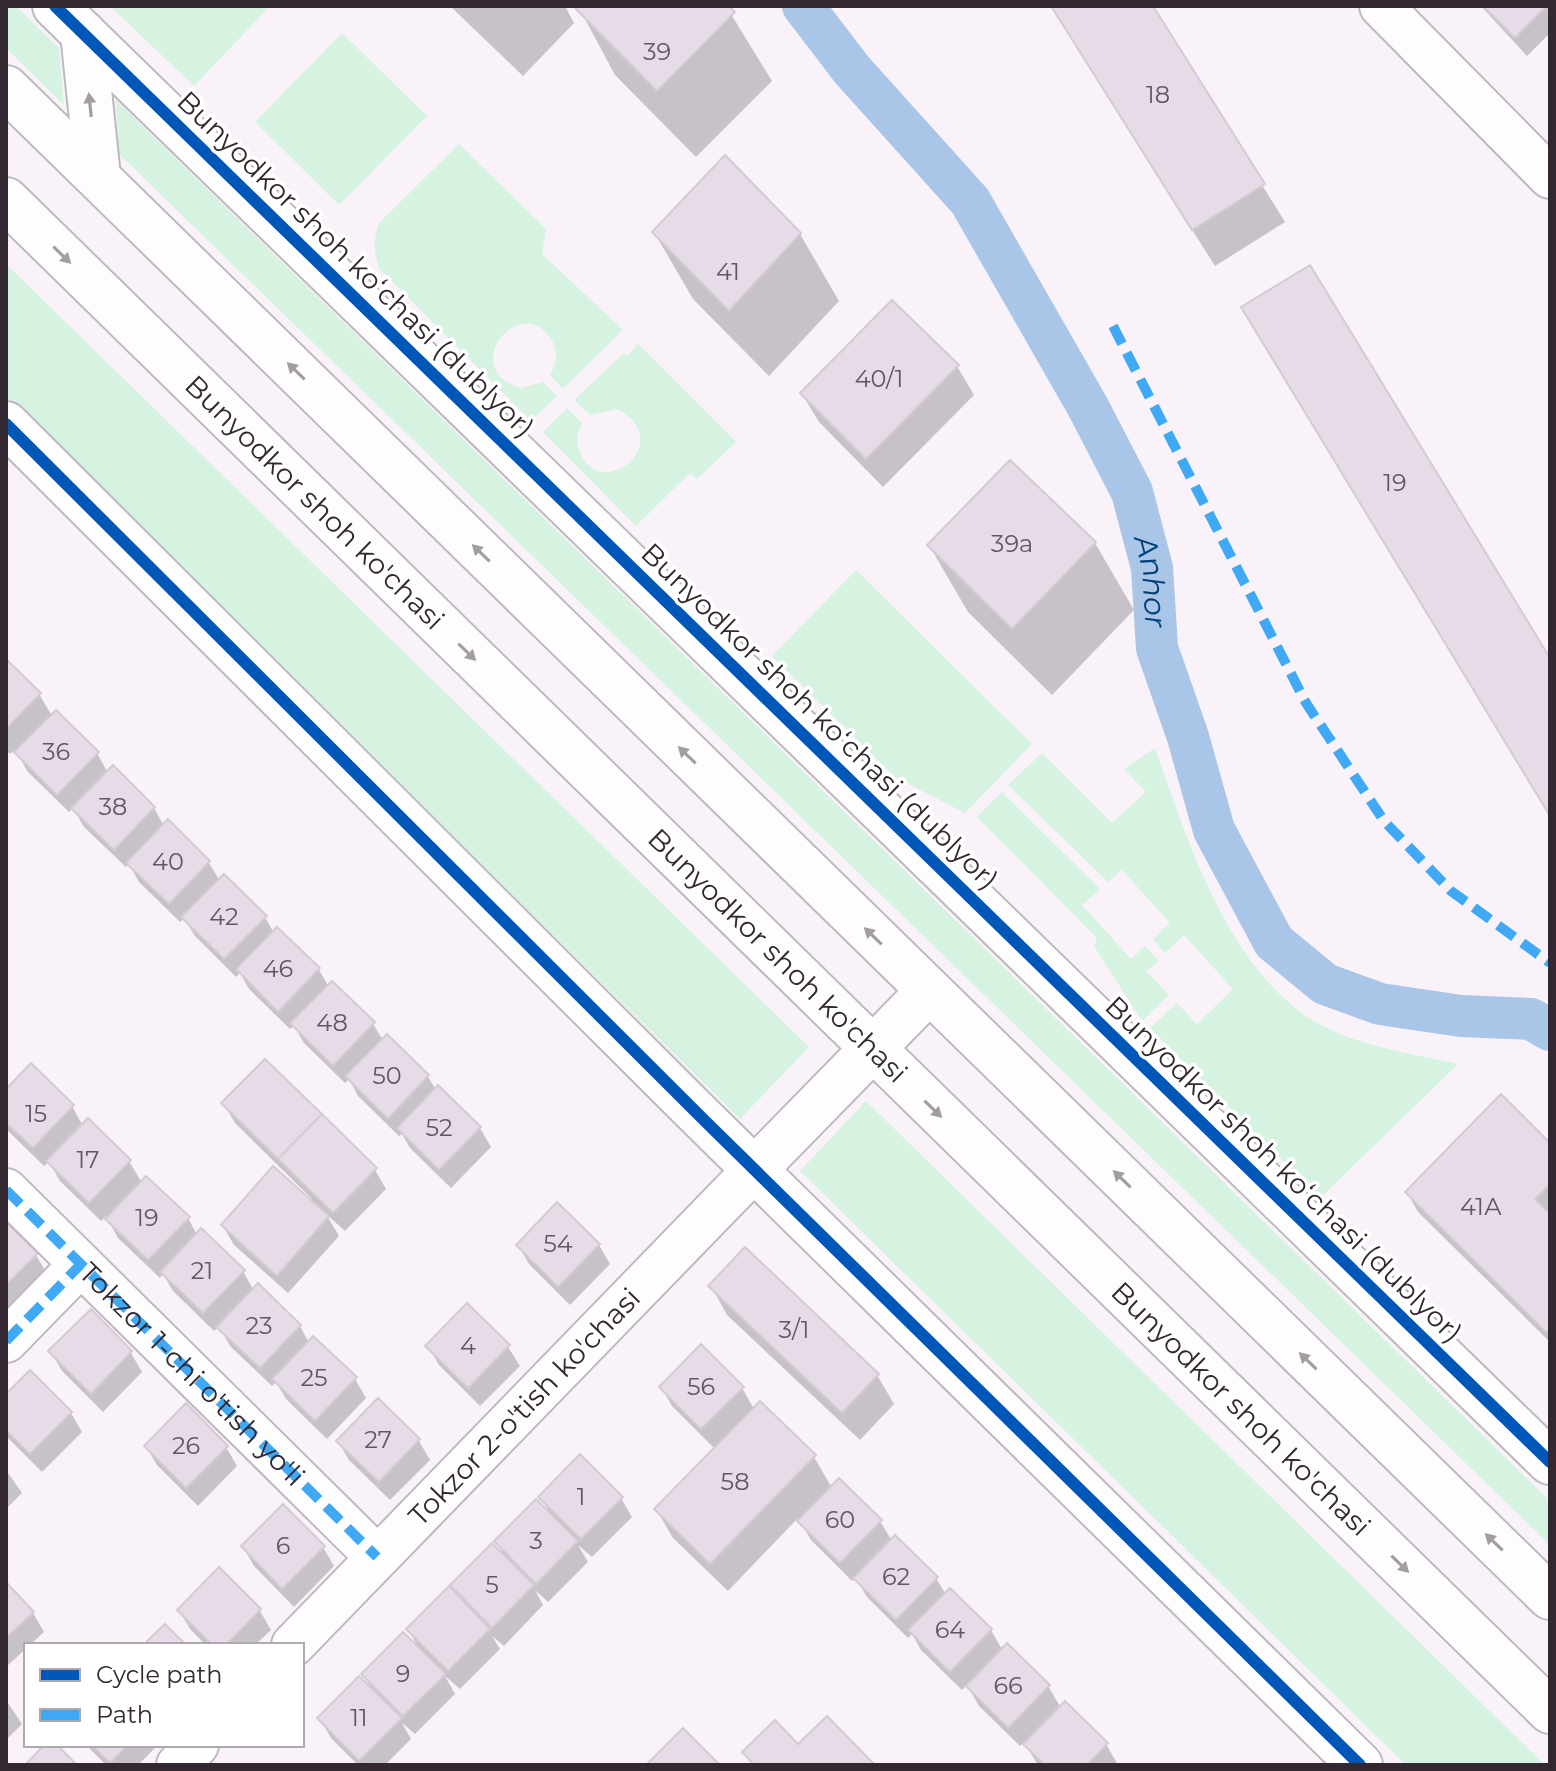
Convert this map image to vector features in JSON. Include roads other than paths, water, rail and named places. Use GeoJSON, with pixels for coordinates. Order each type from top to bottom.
{"type":"FeatureCollection","features":[{"type":"Feature","properties":{"kind":"main road"},"geometry":{"type":"LineString","coordinates":[[69,19],[98,177]]}},
{"type":"Feature","properties":{"kind":"main road","name":"Bunyodkor shoh koʻchasi (dublyor)"},"geometry":{"type":"LineString","coordinates":[[69,19],[1550,1462]]}},
{"type":"Feature","properties":{"kind":"main road"},"geometry":{"type":"LineString","coordinates":[[6,88],[1550,1597]]}},
{"type":"Feature","properties":{"kind":"main road","name":"Bunyodkor shoh ko'chasi"},"geometry":{"type":"LineString","coordinates":[[6,200],[1550,1711]]}},
{"type":"Feature","properties":{"kind":"main road"},"geometry":{"type":"LineString","coordinates":[[6,424],[1360,1765]]}},
{"type":"Feature","properties":{"kind":"main road"},"geometry":{"type":"LineString","coordinates":[[755,1169],[929,991]]}},
{"type":"Feature","properties":{"kind":"street"},"geometry":{"type":"LineString","coordinates":[[1381,6],[1550,177]]}},
{"type":"Feature","properties":{"kind":"street","name":"Tokzor 2-o'tish ko'chasi"},"geometry":{"type":"LineString","coordinates":[[295,1643],[755,1169]]}},
{"type":"Feature","properties":{"kind":"street","name":"Tokzor 1-chi o'tish yo'li"},"geometry":{"type":"LineString","coordinates":[[6,1190],[377,1557]]}},
{"type":"Feature","properties":{"kind":"street"},"geometry":{"type":"LineString","coordinates":[[6,1341],[81,1264]]}},
{"type":"Feature","properties":{"kind":"street"},"geometry":{"type":"LineString","coordinates":[[178,1765],[195,1747]]}},
{"type":"Feature","properties":{"kind":"waterway","name":"Anhor"},"geometry":{"type":"LineString","coordinates":[[803,6],[852,70],[970,201],[1088,407],[1132,492],[1152,568],[1157,648],[1188,737],[1214,830],[1274,942],[1325,984],[1380,1004],[1461,1016],[1531,1019],[1550,1030]]}}]}
